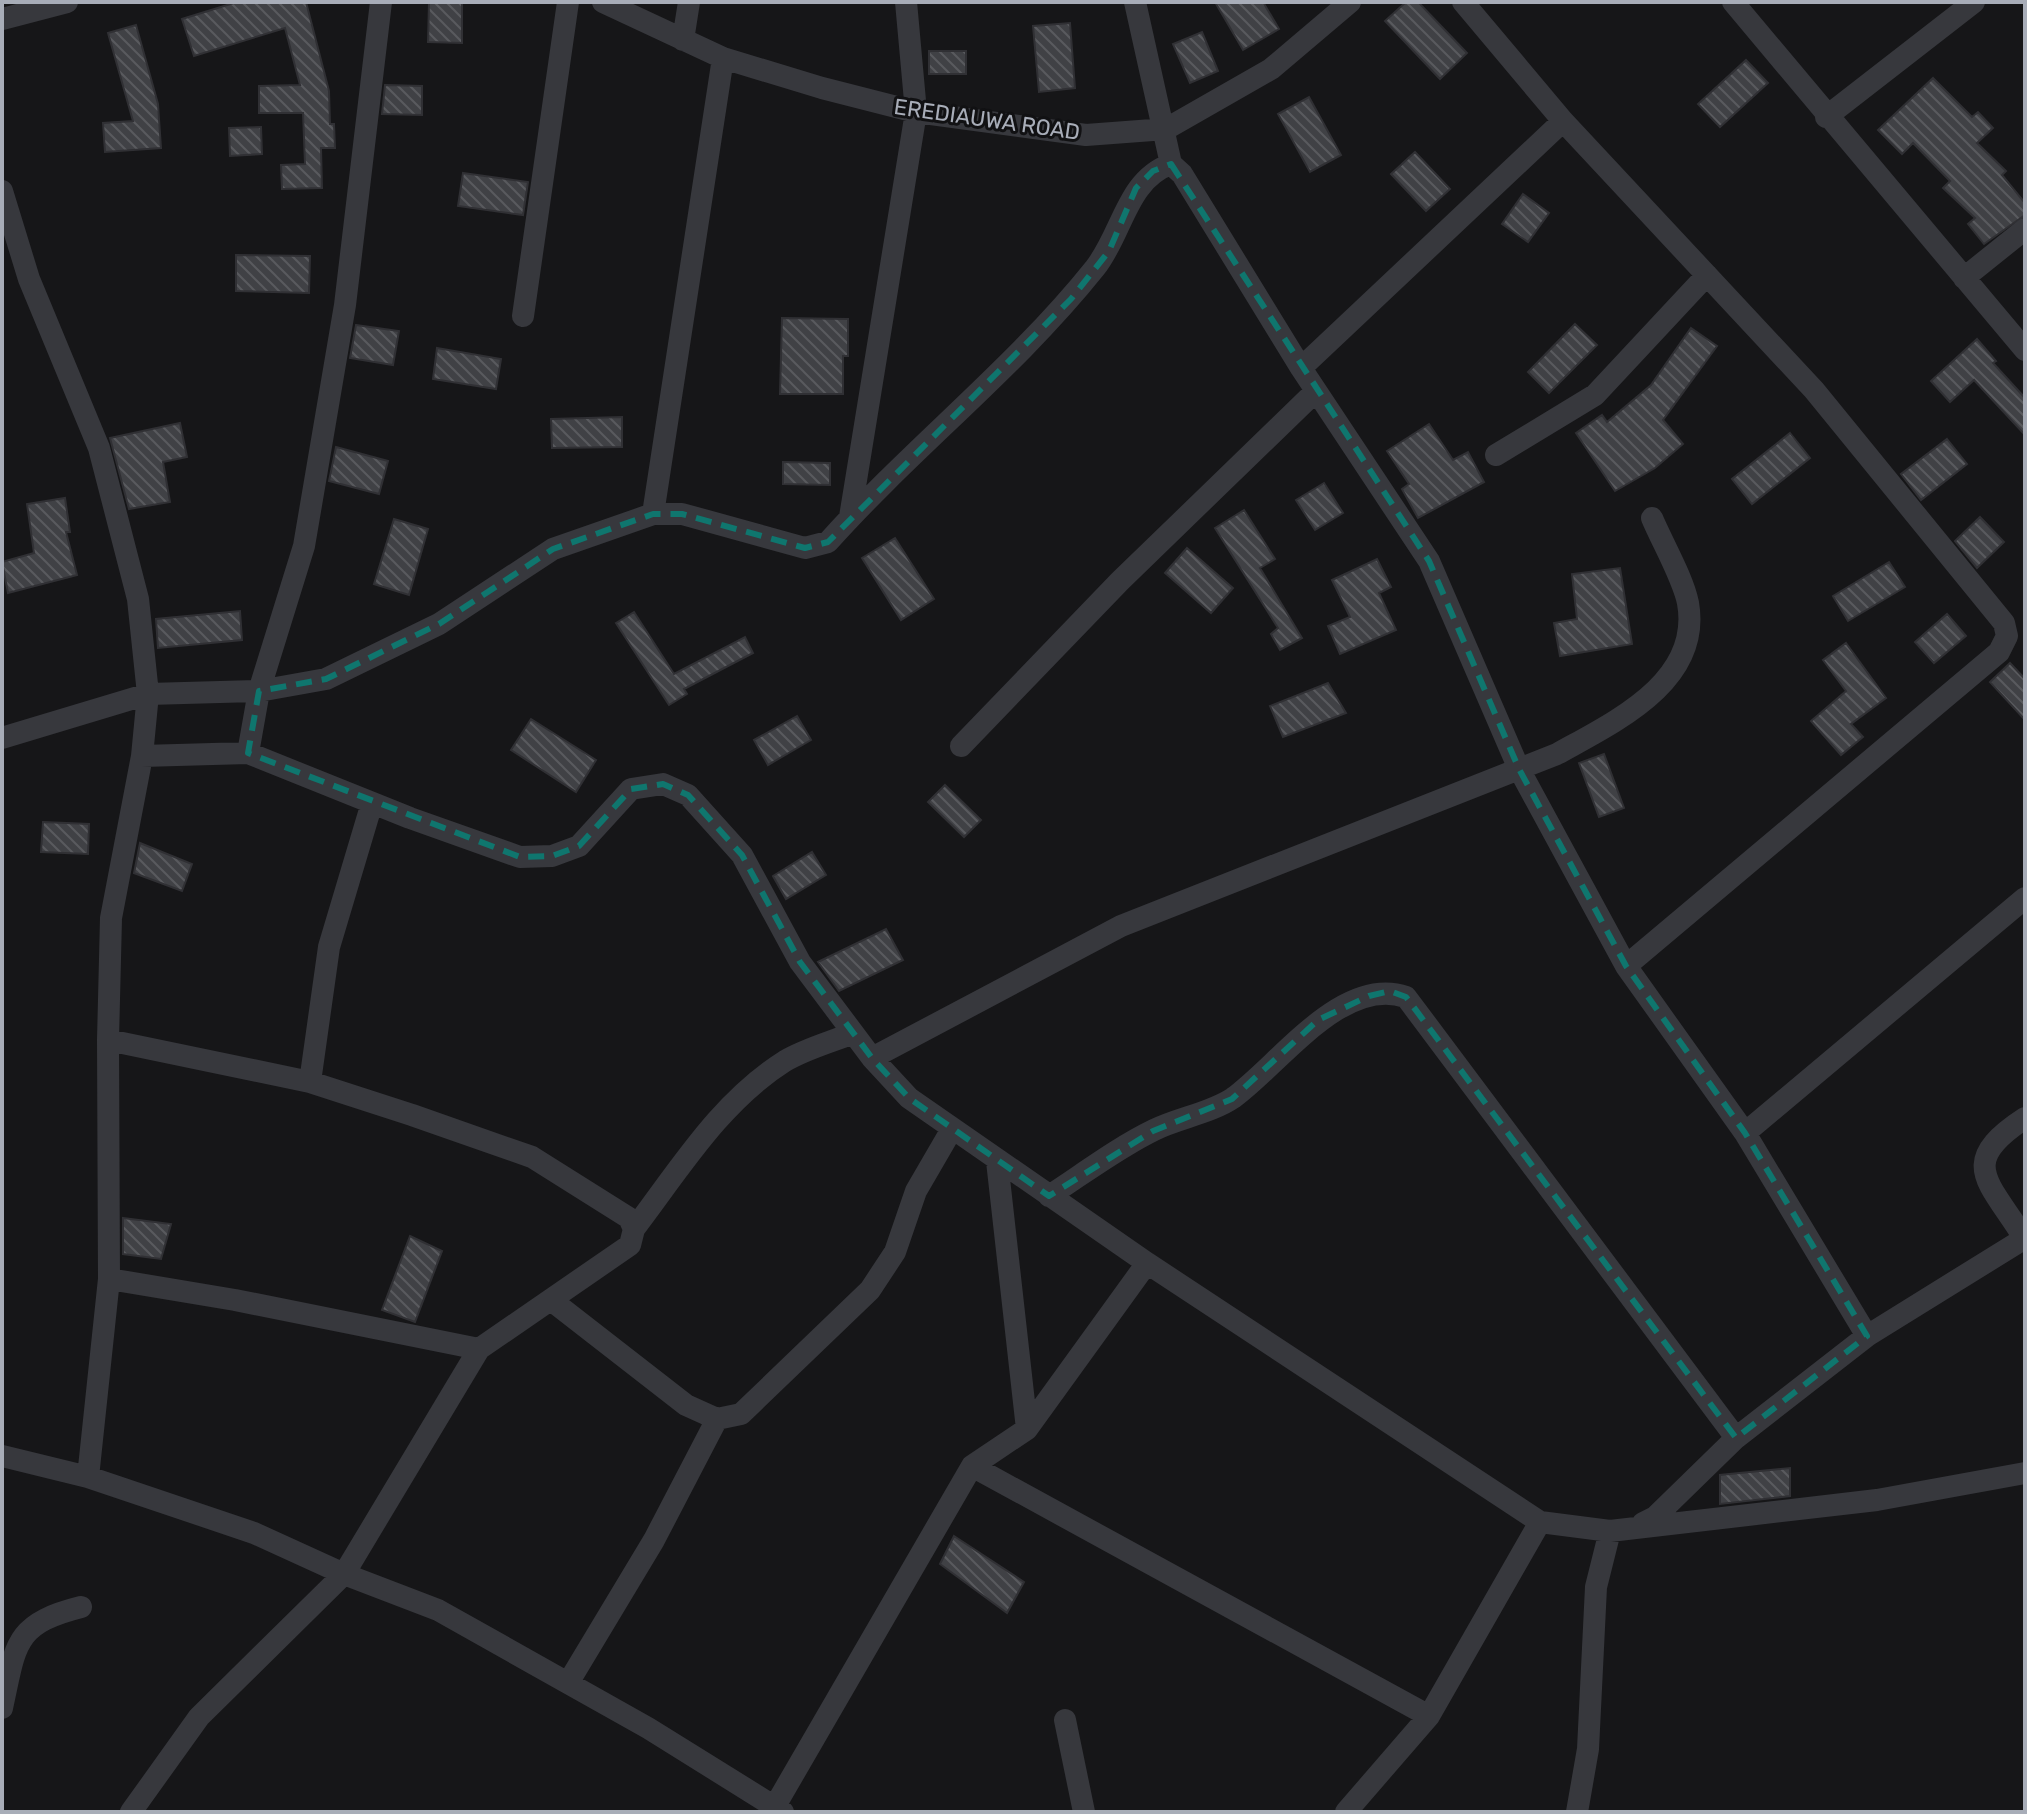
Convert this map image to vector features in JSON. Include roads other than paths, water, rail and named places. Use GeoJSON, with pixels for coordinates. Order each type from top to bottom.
{"type":"FeatureCollection","features":[{"type":"Feature","properties":{"kind":"street"},"geometry":{"type":"LineString","coordinates":[[2,19],[65,2]]}},
{"type":"Feature","properties":{"kind":"street"},"geometry":{"type":"LineString","coordinates":[[248,753],[259,691],[304,546],[345,305],[381,2]]}},
{"type":"Feature","properties":{"kind":"street"},"geometry":{"type":"LineString","coordinates":[[523,316],[568,2]]}},
{"type":"Feature","properties":{"kind":"street","name":"EREDIAUWA ROAD"},"geometry":{"type":"LineString","coordinates":[[603,2],[723,58],[916,112],[1086,135],[1166,129],[1271,69],[1350,2]]}},
{"type":"Feature","properties":{"kind":"street"},"geometry":{"type":"LineString","coordinates":[[683,40],[689,2]]}},
{"type":"Feature","properties":{"kind":"street"},"geometry":{"type":"LineString","coordinates":[[850,517],[916,112],[906,2]]}},
{"type":"Feature","properties":{"kind":"street"},"geometry":{"type":"LineString","coordinates":[[1135,2],[1166,129],[1171,164],[1182,174],[1301,368],[1429,561],[1519,769],[1626,966],[1745,1133],[1867,1336]]}},
{"type":"Feature","properties":{"kind":"street"},"geometry":{"type":"LineString","coordinates":[[1463,2],[1563,121],[1814,390],[2004,623],[2025,642]]}},
{"type":"Feature","properties":{"kind":"street"},"geometry":{"type":"LineString","coordinates":[[1733,2],[1826,117],[2025,350]]}},
{"type":"Feature","properties":{"kind":"street"},"geometry":{"type":"LineString","coordinates":[[1826,117],[1974,2]]}},
{"type":"Feature","properties":{"kind":"street"},"geometry":{"type":"LineString","coordinates":[[653,514],[723,58]]}},
{"type":"Feature","properties":{"kind":"street"},"geometry":{"type":"LineString","coordinates":[[1301,368],[1563,121]]}},
{"type":"Feature","properties":{"kind":"street"},"geometry":{"type":"LineString","coordinates":[[2,738],[148,694],[259,691],[326,679],[439,624],[553,549],[653,514],[682,514],[805,548],[828,542],[1071,299],[1109,251],[1136,188],[1153,171],[1171,164]]}},
{"type":"Feature","properties":{"kind":"street"},"geometry":{"type":"LineString","coordinates":[[2,191],[29,279],[99,448],[138,599],[148,694],[142,756],[111,918],[109,1279],[88,1477]]}},
{"type":"Feature","properties":{"kind":"street"},"geometry":{"type":"LineString","coordinates":[[1964,278],[2025,229]]}},
{"type":"Feature","properties":{"kind":"street"},"geometry":{"type":"LineString","coordinates":[[1496,455],[1595,395],[1707,275]]}},
{"type":"Feature","properties":{"kind":"street"},"geometry":{"type":"LineString","coordinates":[[961,746],[1141,560],[1316,391]]}},
{"type":"Feature","properties":{"kind":"street"},"geometry":{"type":"LineString","coordinates":[[872,1058],[1121,926],[1557,754],[1618,720],[1675,672],[1687,644],[1688,602],[1652,518]]}},
{"type":"Feature","properties":{"kind":"street"},"geometry":{"type":"LineString","coordinates":[[1626,966],[1999,652],[2007,636],[2004,623]]}},
{"type":"Feature","properties":{"kind":"street"},"geometry":{"type":"LineString","coordinates":[[142,756],[248,753],[372,803],[520,857],[552,856],[579,846],[631,789],[663,784],[688,795],[742,855],[800,962],[872,1058],[909,1098],[1147,1263],[1540,1522],[1610,1531],[1637,1525],[1877,1500],[2025,1473]]}},
{"type":"Feature","properties":{"kind":"street"},"geometry":{"type":"LineString","coordinates":[[310,1082],[329,947],[372,803]]}},
{"type":"Feature","properties":{"kind":"street"},"geometry":{"type":"LineString","coordinates":[[1745,1133],[2025,898]]}},
{"type":"Feature","properties":{"kind":"street"},"geometry":{"type":"LineString","coordinates":[[1049,1196],[1153,1131],[1232,1099],[1318,1020],[1369,996],[1390,991],[1406,997],[1736,1438]]}},
{"type":"Feature","properties":{"kind":"street"},"geometry":{"type":"LineString","coordinates":[[131,1812],[199,1717],[344,1574],[479,1349],[630,1245],[634,1229],[722,1113],[751,1087],[787,1060],[853,1033]]}},
{"type":"Feature","properties":{"kind":"street"},"geometry":{"type":"LineString","coordinates":[[108,1040],[310,1082],[532,1157],[629,1218],[634,1229]]}},
{"type":"Feature","properties":{"kind":"street"},"geometry":{"type":"LineString","coordinates":[[1637,1525],[1655,1517],[1736,1438],[1867,1336],[2025,1238],[1982,1170],[1984,1156],[1996,1137],[2025,1118]]}},
{"type":"Feature","properties":{"kind":"street"},"geometry":{"type":"LineString","coordinates":[[551,1300],[686,1405],[717,1419],[741,1414],[870,1290],[895,1252],[916,1191],[952,1129]]}},
{"type":"Feature","properties":{"kind":"street"},"geometry":{"type":"LineString","coordinates":[[997,1161],[1027,1429]]}},
{"type":"Feature","properties":{"kind":"street"},"geometry":{"type":"LineString","coordinates":[[2,1456],[88,1477],[254,1533],[344,1574],[438,1610],[568,1683],[779,1809],[972,1466],[1027,1429],[1147,1263]]}},
{"type":"Feature","properties":{"kind":"street"},"geometry":{"type":"LineString","coordinates":[[109,1279],[235,1300],[479,1349]]}},
{"type":"Feature","properties":{"kind":"street"},"geometry":{"type":"LineString","coordinates":[[568,1683],[654,1540],[717,1419]]}},
{"type":"Feature","properties":{"kind":"street"},"geometry":{"type":"LineString","coordinates":[[972,1466],[1429,1716]]}},
{"type":"Feature","properties":{"kind":"street"},"geometry":{"type":"LineString","coordinates":[[1346,1812],[1429,1716],[1540,1522]]}},
{"type":"Feature","properties":{"kind":"street"},"geometry":{"type":"LineString","coordinates":[[1577,1812],[1588,1749],[1596,1587],[1610,1531]]}},
{"type":"Feature","properties":{"kind":"street"},"geometry":{"type":"LineString","coordinates":[[2,1708],[17,1641],[47,1615],[81,1607]]}},
{"type":"Feature","properties":{"kind":"street"},"geometry":{"type":"LineString","coordinates":[[1065,1720],[1084,1812]]}}]}
